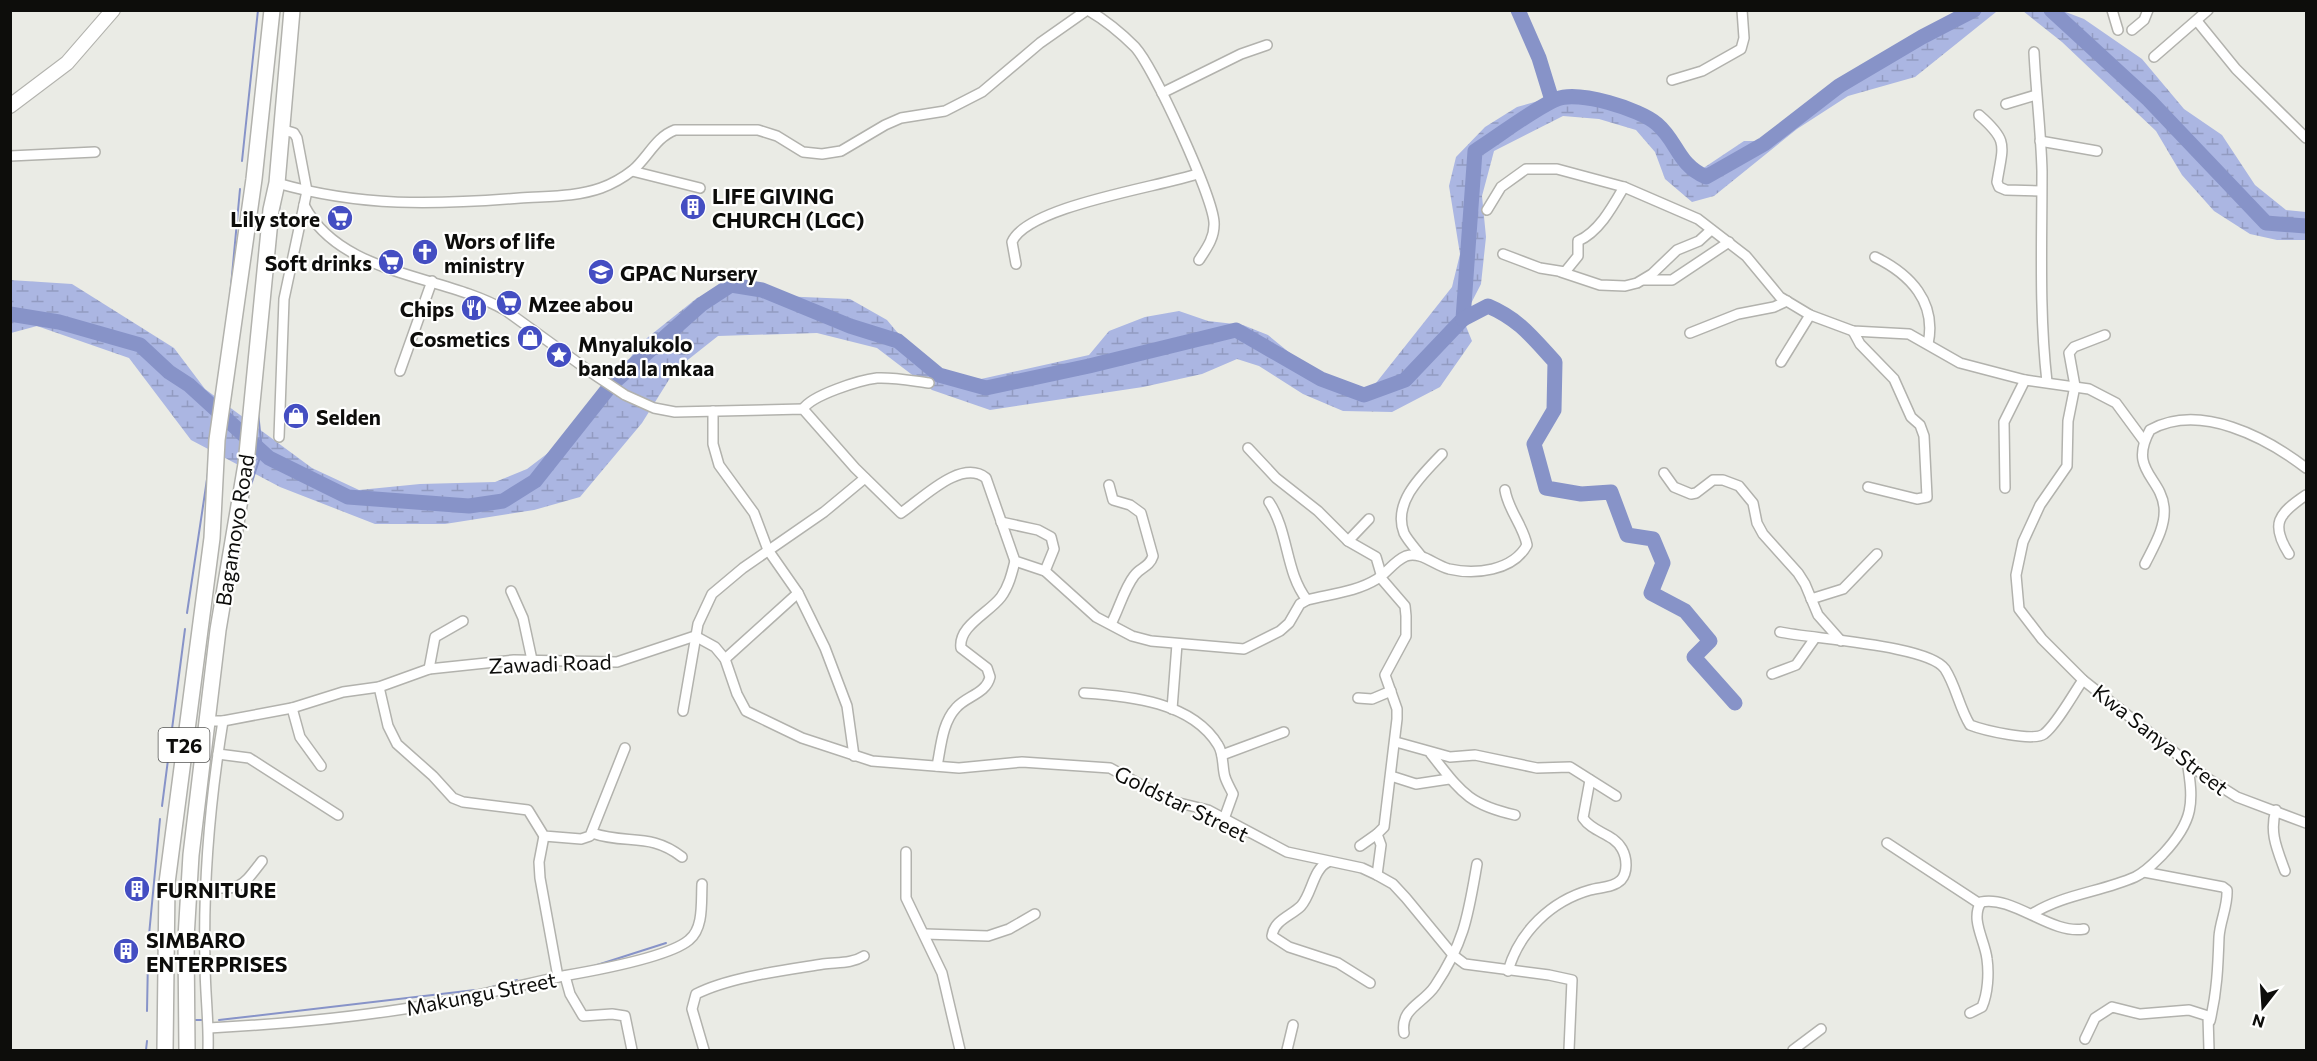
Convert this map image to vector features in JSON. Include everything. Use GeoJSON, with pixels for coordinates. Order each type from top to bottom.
{"type":"FeatureCollection","features":[{"type":"Feature","properties":{"kind":"highway","name":"Bagamoyo Road"},"geometry":{"type":"LineString","coordinates":[[165,1050],[167,883],[212,538],[216,440],[254,178],[272,10]]}},
{"type":"Feature","properties":{"kind":"highway","name":"Bagamoyo Road"},"geometry":{"type":"LineString","coordinates":[[187,1050],[191,855],[206,721],[231,542],[246,464],[271,210],[277,183],[292,10]]}},
{"type":"Feature","properties":{"kind":"main road"},"geometry":{"type":"LineString","coordinates":[[10,106],[67,63],[113,10]]}},
{"type":"Feature","properties":{"kind":"street"},"geometry":{"type":"LineString","coordinates":[[277,183],[307,191],[375,202],[446,204],[576,194],[601,188],[632,171],[667,134],[685,129],[758,130],[777,136],[803,152],[822,154],[841,151],[885,124],[902,118],[945,111],[982,92],[1040,43],[1087,10],[1100,17],[1135,47],[1162,93],[1209,202],[1214,221],[1209,243],[1199,260]]}},
{"type":"Feature","properties":{"kind":"street"},"geometry":{"type":"LineString","coordinates":[[1672,80],[1702,71],[1741,49],[1744,38],[1742,10]]}},
{"type":"Feature","properties":{"kind":"street"},"geometry":{"type":"LineString","coordinates":[[2112,10],[2118,30]]}},
{"type":"Feature","properties":{"kind":"street"},"geometry":{"type":"LineString","coordinates":[[2132,30],[2144,20],[2148,10]]}},
{"type":"Feature","properties":{"kind":"street"},"geometry":{"type":"LineString","coordinates":[[2154,57],[2208,10]]}},
{"type":"Feature","properties":{"kind":"street"},"geometry":{"type":"LineString","coordinates":[[2197,21],[2236,69],[2307,138]]}},
{"type":"Feature","properties":{"kind":"street"},"geometry":{"type":"LineString","coordinates":[[1162,93],[1241,54],[1267,45]]}},
{"type":"Feature","properties":{"kind":"street"},"geometry":{"type":"LineString","coordinates":[[2034,52],[2040,141],[2043,267],[2040,309],[2047,382]]}},
{"type":"Feature","properties":{"kind":"street"},"geometry":{"type":"LineString","coordinates":[[2006,104],[2036,95]]}},
{"type":"Feature","properties":{"kind":"street"},"geometry":{"type":"LineString","coordinates":[[1979,115],[1998,132],[2002,146],[1997,182],[1999,187],[2006,190],[2041,191]]}},
{"type":"Feature","properties":{"kind":"street"},"geometry":{"type":"LineString","coordinates":[[279,437],[284,299],[307,191],[297,138],[294,133],[281,129]]}},
{"type":"Feature","properties":{"kind":"street"},"geometry":{"type":"LineString","coordinates":[[2040,141],[2097,151]]}},
{"type":"Feature","properties":{"kind":"street"},"geometry":{"type":"LineString","coordinates":[[10,156],[95,152]]}},
{"type":"Feature","properties":{"kind":"street"},"geometry":{"type":"LineString","coordinates":[[1487,210],[1506,181],[1521,171],[1535,168],[1557,169],[1624,187],[1683,211],[1729,242],[1755,266],[1771,288],[1810,315],[1854,331],[1909,334],[1960,363],[2025,380],[2089,389],[2116,403],[2144,441]]}},
{"type":"Feature","properties":{"kind":"street"},"geometry":{"type":"LineString","coordinates":[[632,171],[700,188]]}},
{"type":"Feature","properties":{"kind":"street"},"geometry":{"type":"LineString","coordinates":[[1017,264],[1012,242],[1021,229],[1031,223],[1093,201],[1197,174]]}},
{"type":"Feature","properties":{"kind":"street"},"geometry":{"type":"LineString","coordinates":[[1561,273],[1575,262],[1580,253],[1578,241],[1586,237],[1604,218],[1624,187]]}},
{"type":"Feature","properties":{"kind":"street"},"geometry":{"type":"LineString","coordinates":[[304,205],[320,225],[346,250],[374,263],[462,290],[495,304],[625,395],[654,408],[675,412],[803,409],[808,403],[828,393],[866,380],[891,379],[930,383]]}},
{"type":"Feature","properties":{"kind":"street"},"geometry":{"type":"LineString","coordinates":[[1644,280],[1677,250],[1699,241],[1711,230]]}},
{"type":"Feature","properties":{"kind":"street"},"geometry":{"type":"LineString","coordinates":[[1503,254],[1599,285],[1625,286],[1644,280],[1672,280],[1729,242]]}},
{"type":"Feature","properties":{"kind":"street"},"geometry":{"type":"LineString","coordinates":[[1875,257],[1902,273],[1921,295],[1930,317],[1928,344]]}},
{"type":"Feature","properties":{"kind":"street"},"geometry":{"type":"LineString","coordinates":[[400,371],[432,281]]}},
{"type":"Feature","properties":{"kind":"street"},"geometry":{"type":"LineString","coordinates":[[1690,333],[1738,314],[1774,307],[1787,301]]}},
{"type":"Feature","properties":{"kind":"street"},"geometry":{"type":"LineString","coordinates":[[1781,362],[1810,315]]}},
{"type":"Feature","properties":{"kind":"street"},"geometry":{"type":"LineString","coordinates":[[1854,331],[1860,344],[1894,379],[1911,417],[1920,425],[1924,436],[1926,497],[1917,499],[1868,487]]}},
{"type":"Feature","properties":{"kind":"street"},"geometry":{"type":"LineString","coordinates":[[2075,386],[2069,353],[2074,347],[2105,335]]}},
{"type":"Feature","properties":{"kind":"street"},"geometry":{"type":"LineString","coordinates":[[2005,488],[2004,422],[2025,380]]}},
{"type":"Feature","properties":{"kind":"street","name":"Kwa Sanya Street"},"geometry":{"type":"LineString","coordinates":[[2075,386],[2068,421],[2067,466],[2040,505],[2029,526],[2016,575],[2019,609],[2027,621],[2083,680],[2187,761],[2237,798],[2276,810],[2307,823]]}},
{"type":"Feature","properties":{"kind":"street"},"geometry":{"type":"LineString","coordinates":[[803,409],[865,478],[901,513],[939,485],[967,472],[978,472],[986,478],[1015,561],[1005,590],[992,607],[966,630],[960,640],[961,648],[987,668],[990,677],[984,689],[962,701],[949,718],[937,766]]}},
{"type":"Feature","properties":{"kind":"street"},"geometry":{"type":"LineString","coordinates":[[712,411],[716,458],[728,481],[754,513],[768,549],[798,593],[825,648],[847,706],[854,756]]}},
{"type":"Feature","properties":{"kind":"street"},"geometry":{"type":"LineString","coordinates":[[2145,564],[2159,535],[2164,508],[2163,500],[2145,468],[2144,441],[2150,430],[2173,422],[2227,425],[2262,440],[2307,468]]}},
{"type":"Feature","properties":{"kind":"street"},"geometry":{"type":"LineString","coordinates":[[1248,448],[1276,478],[1318,511],[1348,541],[1376,557],[1381,576],[1405,606],[1406,636],[1385,675],[1397,709],[1396,742],[1383,827],[1359,846]]}},
{"type":"Feature","properties":{"kind":"street"},"geometry":{"type":"LineString","coordinates":[[1421,556],[1403,531],[1403,514],[1413,486],[1442,454]]}},
{"type":"Feature","properties":{"kind":"street"},"geometry":{"type":"LineString","coordinates":[[1664,473],[1674,487],[1690,494],[1696,493],[1713,480],[1723,480],[1739,486],[1753,503],[1757,524],[1763,534],[1805,584],[1824,624],[1841,642]]}},
{"type":"Feature","properties":{"kind":"street"},"geometry":{"type":"LineString","coordinates":[[683,711],[695,636],[703,609],[712,594],[768,549],[824,512],[865,478]]}},
{"type":"Feature","properties":{"kind":"street"},"geometry":{"type":"LineString","coordinates":[[1109,485],[1113,500],[1141,513],[1153,556],[1147,568],[1135,573],[1111,624]]}},
{"type":"Feature","properties":{"kind":"street"},"geometry":{"type":"LineString","coordinates":[[1015,561],[1045,571],[1082,605],[1131,636],[1177,644],[1244,650],[1280,631],[1295,615],[1300,604],[1307,600],[1358,588],[1381,576],[1406,556],[1421,556],[1448,568],[1461,570],[1490,569],[1516,560],[1527,545],[1525,536],[1507,503],[1505,490]]}},
{"type":"Feature","properties":{"kind":"street"},"geometry":{"type":"LineString","coordinates":[[2289,554],[2277,533],[2278,524],[2287,512],[2307,495]]}},
{"type":"Feature","properties":{"kind":"street"},"geometry":{"type":"LineString","coordinates":[[1269,502],[1279,518],[1294,577],[1307,600]]}},
{"type":"Feature","properties":{"kind":"street"},"geometry":{"type":"LineString","coordinates":[[1348,541],[1369,519]]}},
{"type":"Feature","properties":{"kind":"street"},"geometry":{"type":"LineString","coordinates":[[1001,522],[1038,530],[1051,537],[1054,549],[1045,571]]}},
{"type":"Feature","properties":{"kind":"street"},"geometry":{"type":"LineString","coordinates":[[1811,599],[1843,589],[1878,554]]}},
{"type":"Feature","properties":{"kind":"street"},"geometry":{"type":"LineString","coordinates":[[511,591],[524,618],[532,660]]}},
{"type":"Feature","properties":{"kind":"street"},"geometry":{"type":"LineString","coordinates":[[695,636],[715,647],[725,659],[798,593]]}},
{"type":"Feature","properties":{"kind":"street"},"geometry":{"type":"LineString","coordinates":[[429,669],[435,637],[463,621]]}},
{"type":"Feature","properties":{"kind":"street"},"geometry":{"type":"LineString","coordinates":[[1780,632],[1914,653],[1939,663],[1946,670],[1970,724],[1992,731],[2032,737],[2045,733],[2083,680]]}},
{"type":"Feature","properties":{"kind":"street","name":"Zawadi Road"},"geometry":{"type":"LineString","coordinates":[[206,721],[223,721],[292,708],[343,692],[379,687],[429,669],[532,660],[617,662],[695,636]]}},
{"type":"Feature","properties":{"kind":"street"},"geometry":{"type":"LineString","coordinates":[[1772,674],[1796,665],[1815,638]]}},
{"type":"Feature","properties":{"kind":"street"},"geometry":{"type":"LineString","coordinates":[[1172,709],[1177,644]]}},
{"type":"Feature","properties":{"kind":"street","name":"Goldstar Street"},"geometry":{"type":"LineString","coordinates":[[725,659],[737,694],[746,711],[802,738],[854,756],[872,761],[959,768],[1022,762],[1110,768],[1171,801],[1208,810],[1287,852],[1362,868],[1393,884],[1453,955],[1465,964],[1572,980],[1569,1050]]}},
{"type":"Feature","properties":{"kind":"street"},"geometry":{"type":"LineString","coordinates":[[379,687],[388,726],[397,744],[433,776],[453,798],[463,802],[528,810],[544,836],[540,878],[562,977],[583,1016],[612,1014],[625,1016],[632,1050]]}},
{"type":"Feature","properties":{"kind":"street"},"geometry":{"type":"LineString","coordinates":[[1358,698],[1372,699],[1390,691]]}},
{"type":"Feature","properties":{"kind":"street"},"geometry":{"type":"LineString","coordinates":[[1084,693],[1139,699],[1172,709],[1207,733],[1219,746],[1225,776],[1233,794],[1224,819]]}},
{"type":"Feature","properties":{"kind":"street"},"geometry":{"type":"LineString","coordinates":[[292,708],[300,737],[321,766]]}},
{"type":"Feature","properties":{"kind":"street"},"geometry":{"type":"LineString","coordinates":[[208,1050],[205,964],[207,887],[218,754],[223,721]]}},
{"type":"Feature","properties":{"kind":"street"},"geometry":{"type":"LineString","coordinates":[[1222,755],[1284,732]]}},
{"type":"Feature","properties":{"kind":"street"},"geometry":{"type":"LineString","coordinates":[[1396,742],[1450,757],[1484,756],[1537,768],[1570,767],[1616,796]]}},
{"type":"Feature","properties":{"kind":"street"},"geometry":{"type":"LineString","coordinates":[[544,836],[581,839],[592,833],[625,748]]}},
{"type":"Feature","properties":{"kind":"street"},"geometry":{"type":"LineString","coordinates":[[1430,752],[1449,779],[1469,798],[1515,815]]}},
{"type":"Feature","properties":{"kind":"street"},"geometry":{"type":"LineString","coordinates":[[218,754],[249,758],[338,815]]}},
{"type":"Feature","properties":{"kind":"street"},"geometry":{"type":"LineString","coordinates":[[2032,915],[2053,902],[2144,872],[2170,846],[2186,825],[2191,797],[2187,761]]}},
{"type":"Feature","properties":{"kind":"street"},"geometry":{"type":"LineString","coordinates":[[1391,776],[1416,784],[1449,779]]}},
{"type":"Feature","properties":{"kind":"street"},"geometry":{"type":"LineString","coordinates":[[1508,971],[1518,945],[1544,914],[1571,896],[1617,883],[1625,874],[1626,857],[1618,843],[1592,827],[1583,818],[1590,780]]}},
{"type":"Feature","properties":{"kind":"street"},"geometry":{"type":"LineString","coordinates":[[2276,810],[2273,820],[2273,838],[2284,871]]}},
{"type":"Feature","properties":{"kind":"street"},"geometry":{"type":"LineString","coordinates":[[592,833],[605,837],[658,842],[682,857]]}},
{"type":"Feature","properties":{"kind":"street"},"geometry":{"type":"LineString","coordinates":[[1377,834],[1381,845],[1377,875]]}},
{"type":"Feature","properties":{"kind":"street"},"geometry":{"type":"LineString","coordinates":[[1887,843],[1980,904],[1992,902],[2066,929],[2084,929]]}},
{"type":"Feature","properties":{"kind":"street"},"geometry":{"type":"LineString","coordinates":[[906,852],[906,898],[910,911],[925,934],[942,973],[951,1002],[960,1050]]}},
{"type":"Feature","properties":{"kind":"street"},"geometry":{"type":"LineString","coordinates":[[207,887],[234,889],[248,879],[262,861]]}},
{"type":"Feature","properties":{"kind":"street"},"geometry":{"type":"LineString","coordinates":[[1328,862],[1319,870],[1302,904],[1274,928],[1272,936],[1289,947],[1326,957],[1370,982]]}},
{"type":"Feature","properties":{"kind":"street"},"geometry":{"type":"LineString","coordinates":[[1404,1034],[1402,1024],[1408,1011],[1431,992],[1453,955],[1466,926],[1477,864]]}},
{"type":"Feature","properties":{"kind":"street"},"geometry":{"type":"LineString","coordinates":[[2144,872],[2223,887],[2227,890],[2219,936],[2220,956],[2216,997],[2210,1021],[2209,1050]]}},
{"type":"Feature","properties":{"kind":"street","name":"Makungu Street"},"geometry":{"type":"LineString","coordinates":[[209,1028],[263,1025],[405,1008],[530,985],[637,960],[688,941],[698,928],[702,884]]}},
{"type":"Feature","properties":{"kind":"street"},"geometry":{"type":"LineString","coordinates":[[1970,1013],[1982,1007],[1986,989],[1987,962],[1978,927],[1980,904]]}},
{"type":"Feature","properties":{"kind":"street"},"geometry":{"type":"LineString","coordinates":[[925,934],[988,936],[1009,929],[1035,914]]}},
{"type":"Feature","properties":{"kind":"street"},"geometry":{"type":"LineString","coordinates":[[704,1050],[692,1009],[696,994],[756,977],[825,964],[857,961],[864,957]]}},
{"type":"Feature","properties":{"kind":"street"},"geometry":{"type":"LineString","coordinates":[[2085,1039],[2095,1018],[2112,1008],[2140,1014],[2198,1011],[2208,1016],[2210,1021]]}},
{"type":"Feature","properties":{"kind":"street"},"geometry":{"type":"LineString","coordinates":[[1287,1050],[1293,1025]]}},
{"type":"Feature","properties":{"kind":"street"},"geometry":{"type":"LineString","coordinates":[[1794,1050],[1821,1029]]}},
{"type":"Feature","properties":{"kind":"green space"},"geometry":{"type":"Polygon","coordinates":[[[1963,11],[2008,11],[1996,12],[1915,77],[1848,96],[1797,129],[1714,196],[1692,202],[1665,179],[1655,152],[1636,130],[1599,119],[1563,116],[1494,151],[1482,196],[1486,237],[1481,284],[1463,319],[1472,341],[1440,387],[1392,412],[1343,411],[1303,394],[1259,366],[1237,359],[1202,374],[1143,387],[990,410],[932,390],[877,348],[817,333],[718,336],[675,370],[642,423],[580,497],[534,510],[445,524],[375,524],[280,487],[191,440],[129,358],[37,326],[11,333],[10,280],[72,284],[174,348],[205,389],[312,468],[359,490],[420,484],[495,482],[527,469],[573,434],[642,342],[697,298],[724,289],[755,295],[850,299],[887,320],[897,332],[946,374],[981,379],[1089,355],[1109,331],[1145,317],[1179,311],[1208,321],[1243,325],[1268,335],[1307,367],[1348,390],[1372,388],[1452,287],[1460,254],[1449,186],[1456,157],[1485,127],[1517,107],[1563,94],[1601,98],[1654,121],[1693,175],[1744,141],[1768,141],[1835,87],[1891,59],[1906,44],[1929,36],[1963,11]]]}},
{"type":"Feature","properties":{"kind":"green space"},"geometry":{"type":"Polygon","coordinates":[[[2023,11],[2063,11],[2084,19],[2142,59],[2184,109],[2222,135],[2255,185],[2286,210],[2306,212],[2306,240],[2277,240],[2250,234],[2214,211],[2182,175],[2156,131],[2062,42],[2023,11]]]}},
{"type":"Feature","properties":{"kind":"waterway"},"geometry":{"type":"LineString","coordinates":[[242,161],[258,10]]}},
{"type":"Feature","properties":{"kind":"waterway"},"geometry":{"type":"LineString","coordinates":[[1518,10],[1539,58],[1551,97]]}},
{"type":"Feature","properties":{"kind":"waterway"},"geometry":{"type":"LineString","coordinates":[[10,314],[59,322],[140,345],[169,372],[189,385],[269,458],[348,497],[469,506],[503,501],[535,481],[611,385],[702,304],[731,285],[762,290],[850,326],[898,341],[939,375],[986,388],[1089,366],[1236,330],[1321,379],[1364,395],[1405,380],[1463,319],[1475,151],[1527,116],[1548,103],[1567,97],[1593,99],[1623,107],[1657,124],[1689,166],[1706,177],[1764,144],[1839,86],[1922,37],[1974,10]]}},
{"type":"Feature","properties":{"kind":"waterway"},"geometry":{"type":"LineString","coordinates":[[2051,10],[2149,100],[2266,223],[2306,226]]}},
{"type":"Feature","properties":{"kind":"waterway"},"geometry":{"type":"LineString","coordinates":[[230,297],[240,189]]}},
{"type":"Feature","properties":{"kind":"waterway"},"geometry":{"type":"LineString","coordinates":[[278,216],[280,204]]}},
{"type":"Feature","properties":{"kind":"waterway"},"geometry":{"type":"LineString","coordinates":[[1463,319],[1488,306],[1499,311],[1517,323],[1555,362],[1554,410],[1534,444],[1546,488],[1581,494],[1611,492],[1627,535],[1653,539],[1663,563],[1651,593],[1685,611],[1710,641],[1694,657],[1735,703]]}},
{"type":"Feature","properties":{"kind":"waterway"},"geometry":{"type":"LineString","coordinates":[[249,491],[262,451],[258,412]]}},
{"type":"Feature","properties":{"kind":"waterway"},"geometry":{"type":"LineString","coordinates":[[187,613],[209,466]]}},
{"type":"Feature","properties":{"kind":"waterway"},"geometry":{"type":"LineString","coordinates":[[162,806],[185,629]]}},
{"type":"Feature","properties":{"kind":"waterway"},"geometry":{"type":"LineString","coordinates":[[149,935],[160,819]]}},
{"type":"Feature","properties":{"kind":"waterway"},"geometry":{"type":"LineString","coordinates":[[594,966],[666,943]]}},
{"type":"Feature","properties":{"kind":"waterway"},"geometry":{"type":"LineString","coordinates":[[147,1011],[148,958]]}},
{"type":"Feature","properties":{"kind":"waterway"},"geometry":{"type":"LineString","coordinates":[[488,988],[517,980]]}},
{"type":"Feature","properties":{"kind":"waterway"},"geometry":{"type":"LineString","coordinates":[[219,1020],[475,990]]}},
{"type":"Feature","properties":{"kind":"waterway"},"geometry":{"type":"LineString","coordinates":[[194,1020],[202,1020]]}},
{"type":"Feature","properties":{"kind":"waterway"},"geometry":{"type":"LineString","coordinates":[[146,1050],[147,1041]]}},
{"type":"Feature","properties":{"kind":"place","name":"LIFE GIVING CHURCH (LGC)"},"geometry":{"type":"Point","coordinates":[693,207]}},
{"type":"Feature","properties":{"kind":"place","name":"Lily store"},"geometry":{"type":"Point","coordinates":[340,218]}},
{"type":"Feature","properties":{"kind":"place","name":"Wors of life ministry"},"geometry":{"type":"Point","coordinates":[425,252]}},
{"type":"Feature","properties":{"kind":"place","name":"Soft drinks"},"geometry":{"type":"Point","coordinates":[391,262]}},
{"type":"Feature","properties":{"kind":"place","name":"GPAC Nursery"},"geometry":{"type":"Point","coordinates":[601,272]}},
{"type":"Feature","properties":{"kind":"place","name":"Mzee abou"},"geometry":{"type":"Point","coordinates":[509,303]}},
{"type":"Feature","properties":{"kind":"place","name":"Chips"},"geometry":{"type":"Point","coordinates":[474,308]}},
{"type":"Feature","properties":{"kind":"place","name":"Cosmetics"},"geometry":{"type":"Point","coordinates":[530,338]}},
{"type":"Feature","properties":{"kind":"place","name":"Mnyalukolo banda la mkaa"},"geometry":{"type":"Point","coordinates":[559,355]}},
{"type":"Feature","properties":{"kind":"place","name":"Selden"},"geometry":{"type":"Point","coordinates":[296,416]}},
{"type":"Feature","properties":{"kind":"place","name":"FURNITURE"},"geometry":{"type":"Point","coordinates":[137,889]}},
{"type":"Feature","properties":{"kind":"place","name":"SIMBARO ENTERPRISES"},"geometry":{"type":"Point","coordinates":[126,951]}}]}
